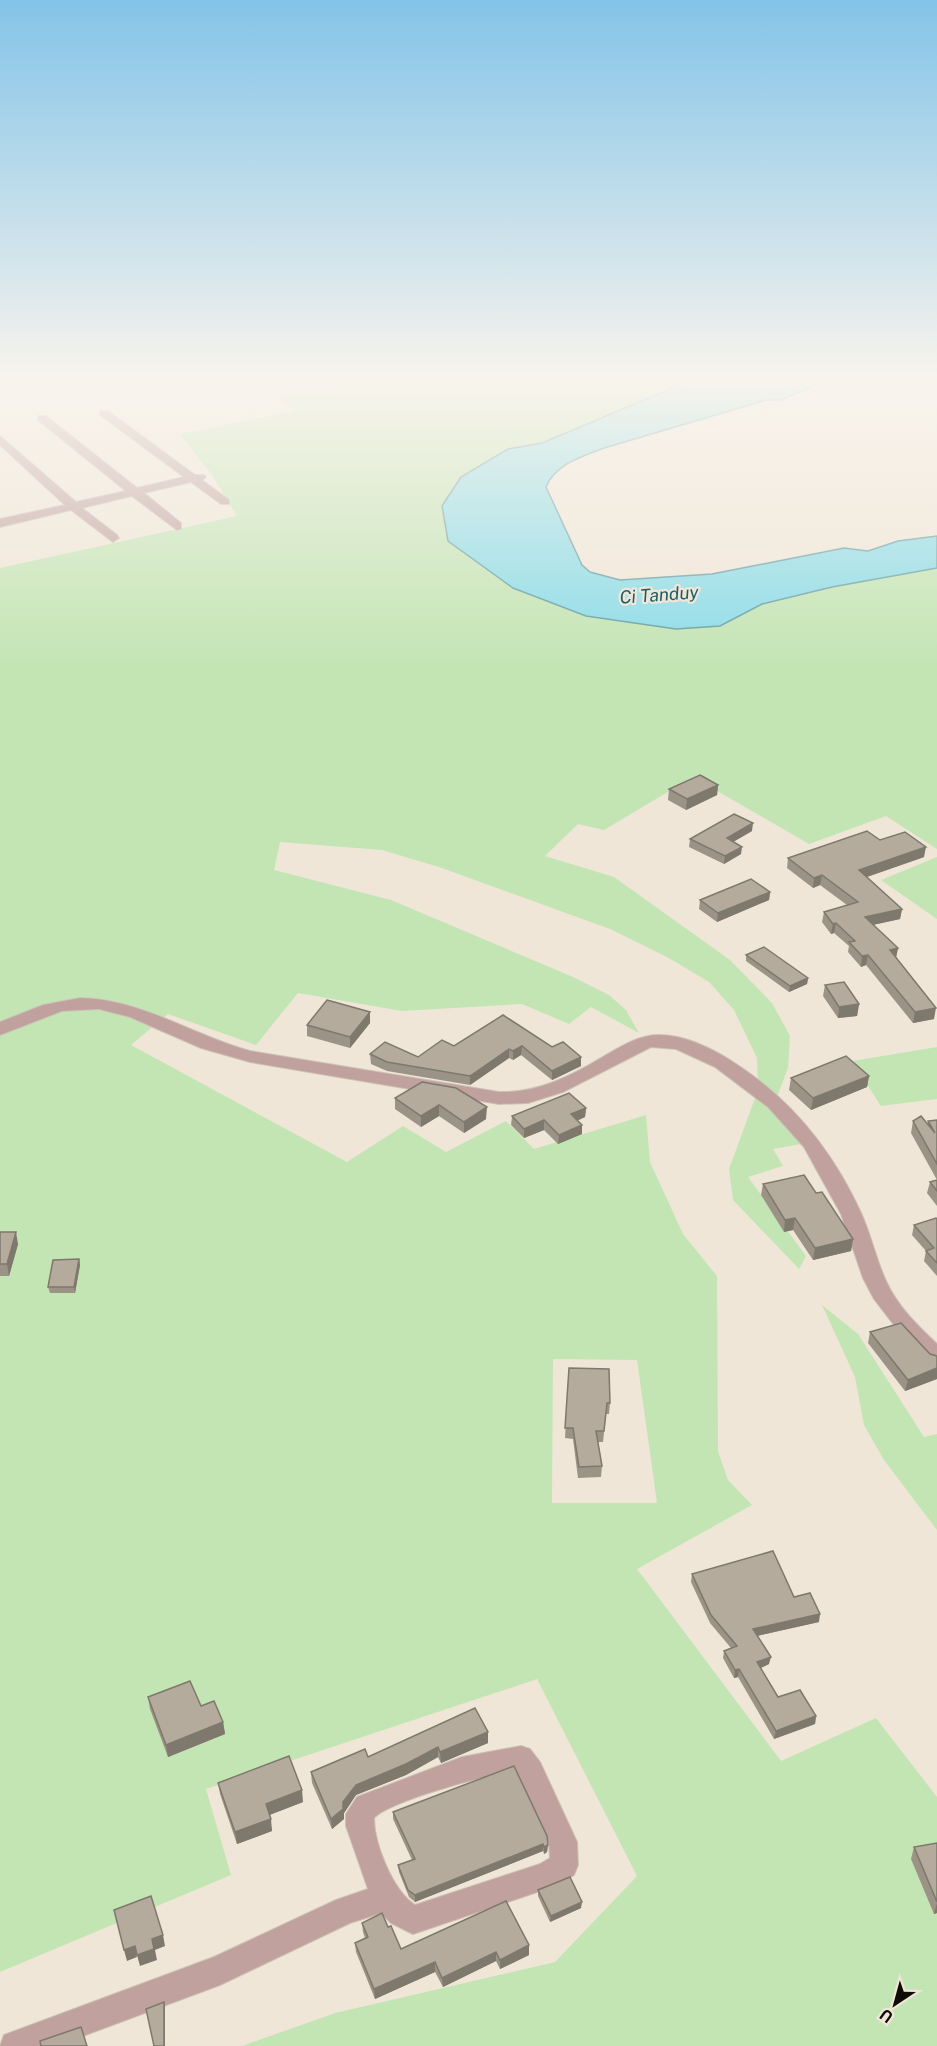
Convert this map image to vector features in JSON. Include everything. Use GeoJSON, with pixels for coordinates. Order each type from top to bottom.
{"type":"FeatureCollection","features":[{"type":"Feature","properties":{"kind":"street"},"geometry":{"type":"LineString","coordinates":[[39,474],[113,538]]}},
{"type":"Feature","properties":{"kind":"street"},"geometry":{"type":"LineString","coordinates":[[115,474],[177,526]]}},
{"type":"Feature","properties":{"kind":"street"},"geometry":{"type":"LineString","coordinates":[[191,474],[225,502]]}},
{"type":"Feature","properties":{"kind":"street"},"geometry":{"type":"LineString","coordinates":[[0,523],[196,478]]}},
{"type":"Feature","properties":{"kind":"street"},"geometry":{"type":"LineString","coordinates":[[0,508],[13,519]]}},
{"type":"Feature","properties":{"kind":"street"},"geometry":{"type":"LineString","coordinates":[[0,1029],[52,1007],[82,1002],[144,1016],[225,1050],[334,1071],[430,1084],[502,1098],[522,1098],[549,1090],[602,1066],[642,1044],[660,1041],[679,1044],[728,1066],[758,1087],[801,1127],[830,1172],[861,1239],[876,1284],[902,1322],[933,1349]]}},
{"type":"Feature","properties":{"kind":"street"},"geometry":{"type":"LineString","coordinates":[[521,1758],[530,1771],[563,1842],[564,1865],[548,1875],[413,1920],[400,1914],[385,1898],[360,1826],[360,1814],[367,1806],[458,1773],[521,1758]]}},
{"type":"Feature","properties":{"kind":"street"},"geometry":{"type":"LineString","coordinates":[[15,2046],[220,1970],[346,1910],[385,1898]]}},
{"type":"Feature","properties":{"kind":"green space"},"geometry":{"type":"Polygon","coordinates":[[[491,474],[448,541],[720,626],[762,604],[832,587],[937,568],[937,849],[886,816],[809,844],[693,777],[604,830],[578,824],[545,856],[614,877],[730,960],[772,1003],[790,1036],[788,1068],[772,1110],[801,1144],[773,1149],[783,1166],[748,1177],[806,1256],[799,1269],[733,1200],[729,1169],[758,1090],[757,1058],[734,1010],[709,982],[667,957],[610,929],[439,867],[382,850],[280,842],[274,870],[391,900],[573,977],[609,995],[626,1010],[639,1033],[591,1007],[569,1024],[522,1004],[402,1011],[298,993],[256,1045],[168,1014],[131,1045],[347,1162],[403,1126],[446,1152],[506,1121],[534,1149],[646,1115],[650,1162],[683,1234],[717,1276],[718,1451],[728,1480],[752,1505],[637,1569],[781,1761],[876,1718],[937,1797],[937,2046],[242,2046],[335,2013],[555,1962],[637,1876],[537,1679],[206,1789],[231,1875],[0,1972],[0,568],[237,516],[212,475],[491,474]],[[553,1359],[552,1503],[657,1503],[637,1360],[553,1359]]]}},
{"type":"Feature","properties":{"kind":"green space"},"geometry":{"type":"Polygon","coordinates":[[[937,857],[937,919],[881,880],[937,857]]]}},
{"type":"Feature","properties":{"kind":"green space"},"geometry":{"type":"Polygon","coordinates":[[[937,1047],[937,1099],[881,1106],[852,1061],[937,1047]]]}},
{"type":"Feature","properties":{"kind":"green space"},"geometry":{"type":"Polygon","coordinates":[[[822,1305],[858,1334],[924,1437],[937,1434],[937,1530],[884,1460],[864,1425],[855,1377],[822,1305]]]}},
{"type":"Feature","properties":{"kind":"water","name":"Ci Tanduy"},"geometry":{"type":"Polygon","coordinates":[[[465,474],[554,474],[546,487],[582,565],[590,572],[620,580],[712,574],[844,548],[868,551],[898,541],[937,536],[937,568],[832,587],[762,604],[720,626],[676,629],[586,616],[513,588],[448,541],[442,506],[461,477],[465,474]]]}},
{"type":"Feature","properties":{"kind":"building"},"geometry":{"type":"Polygon","coordinates":[[[700,775],[718,785],[687,799],[669,789],[700,775]]]}},
{"type":"Feature","properties":{"kind":"building"},"geometry":{"type":"Polygon","coordinates":[[[734,814],[753,823],[727,838],[742,847],[725,856],[690,839],[734,814]]]}},
{"type":"Feature","properties":{"kind":"building"},"geometry":{"type":"Polygon","coordinates":[[[867,831],[880,840],[905,832],[926,847],[859,870],[902,909],[865,917],[898,948],[890,950],[936,1008],[915,1012],[868,955],[862,956],[849,942],[855,941],[836,923],[833,924],[824,912],[858,902],[822,875],[814,878],[788,858],[867,831]]]}},
{"type":"Feature","properties":{"kind":"building"},"geometry":{"type":"Polygon","coordinates":[[[751,879],[770,892],[718,913],[700,900],[751,879]]]}},
{"type":"Feature","properties":{"kind":"building"},"geometry":{"type":"Polygon","coordinates":[[[764,947],[808,978],[790,986],[746,955],[764,947]]]}},
{"type":"Feature","properties":{"kind":"building"},"geometry":{"type":"Polygon","coordinates":[[[844,982],[859,1004],[839,1007],[825,985],[844,982]]]}},
{"type":"Feature","properties":{"kind":"building"},"geometry":{"type":"Polygon","coordinates":[[[327,1000],[370,1012],[350,1037],[307,1025],[327,1000]]]}},
{"type":"Feature","properties":{"kind":"building"},"geometry":{"type":"Polygon","coordinates":[[[503,1015],[552,1047],[563,1042],[581,1057],[552,1071],[522,1046],[513,1051],[509,1049],[470,1076],[387,1062],[370,1054],[385,1042],[418,1057],[442,1040],[454,1046],[503,1015]]]}},
{"type":"Feature","properties":{"kind":"building"},"geometry":{"type":"Polygon","coordinates":[[[846,1056],[869,1076],[813,1098],[791,1078],[846,1056]]]}},
{"type":"Feature","properties":{"kind":"building"},"geometry":{"type":"Polygon","coordinates":[[[422,1082],[456,1088],[487,1107],[464,1122],[439,1105],[421,1116],[395,1098],[422,1082]]]}},
{"type":"Feature","properties":{"kind":"building"},"geometry":{"type":"Polygon","coordinates":[[[569,1093],[586,1108],[571,1114],[582,1125],[559,1135],[544,1120],[524,1129],[512,1116],[569,1093]]]}},
{"type":"Feature","properties":{"kind":"building"},"geometry":{"type":"Polygon","coordinates":[[[921,1116],[935,1133],[928,1121],[937,1120],[937,1164],[913,1121],[921,1116]]]}},
{"type":"Feature","properties":{"kind":"building"},"geometry":{"type":"Polygon","coordinates":[[[804,1175],[816,1193],[822,1192],[853,1239],[815,1248],[795,1218],[785,1220],[763,1184],[804,1175]]]}},
{"type":"Feature","properties":{"kind":"building"},"geometry":{"type":"Polygon","coordinates":[[[937,1180],[937,1191],[930,1182],[937,1180]]]}},
{"type":"Feature","properties":{"kind":"building"},"geometry":{"type":"Polygon","coordinates":[[[936,1218],[937,1263],[926,1251],[934,1248],[914,1225],[936,1218]]]}},
{"type":"Feature","properties":{"kind":"building"},"geometry":{"type":"Polygon","coordinates":[[[0,1232],[16,1232],[7,1264],[0,1264],[0,1232]]]}},
{"type":"Feature","properties":{"kind":"building"},"geometry":{"type":"Polygon","coordinates":[[[79,1259],[74,1287],[48,1287],[53,1260],[79,1259]]]}},
{"type":"Feature","properties":{"kind":"building"},"geometry":{"type":"Polygon","coordinates":[[[901,1323],[930,1354],[937,1356],[937,1368],[908,1380],[870,1332],[901,1323]]]}},
{"type":"Feature","properties":{"kind":"building"},"geometry":{"type":"Polygon","coordinates":[[[569,1368],[609,1369],[610,1403],[607,1403],[604,1431],[596,1431],[602,1466],[579,1467],[573,1428],[565,1428],[569,1368]]]}},
{"type":"Feature","properties":{"kind":"building"},"geometry":{"type":"Polygon","coordinates":[[[773,1551],[794,1597],[810,1593],[820,1614],[753,1629],[771,1657],[757,1662],[778,1697],[800,1690],[816,1716],[776,1731],[739,1669],[735,1670],[724,1651],[737,1646],[711,1615],[692,1574],[773,1551]]]}},
{"type":"Feature","properties":{"kind":"building"},"geometry":{"type":"Polygon","coordinates":[[[190,1681],[201,1706],[214,1701],[223,1722],[166,1745],[148,1697],[190,1681]]]}},
{"type":"Feature","properties":{"kind":"building"},"geometry":{"type":"Polygon","coordinates":[[[475,1708],[488,1732],[440,1752],[438,1747],[406,1764],[356,1785],[343,1802],[343,1809],[331,1819],[311,1772],[365,1749],[368,1757],[475,1708]]]}},
{"type":"Feature","properties":{"kind":"building"},"geometry":{"type":"Polygon","coordinates":[[[289,1756],[302,1790],[266,1804],[271,1819],[235,1832],[218,1783],[289,1756]]]}},
{"type":"Feature","properties":{"kind":"building"},"geometry":{"type":"Polygon","coordinates":[[[514,1766],[547,1836],[548,1845],[544,1847],[543,1844],[415,1895],[408,1890],[398,1865],[415,1859],[393,1812],[514,1766]]]}},
{"type":"Feature","properties":{"kind":"building"},"geometry":{"type":"Polygon","coordinates":[[[937,1843],[937,1902],[914,1847],[937,1843]]]}},
{"type":"Feature","properties":{"kind":"building"},"geometry":{"type":"Polygon","coordinates":[[[570,1877],[582,1902],[551,1916],[538,1890],[570,1877]]]}},
{"type":"Feature","properties":{"kind":"building"},"geometry":{"type":"Polygon","coordinates":[[[151,1896],[163,1935],[152,1939],[154,1949],[137,1955],[135,1946],[124,1950],[114,1910],[151,1896]]]}},
{"type":"Feature","properties":{"kind":"building"},"geometry":{"type":"Polygon","coordinates":[[[506,1901],[529,1945],[500,1960],[496,1952],[442,1978],[435,1962],[374,1989],[355,1943],[368,1937],[362,1923],[382,1913],[388,1927],[391,1926],[401,1949],[506,1901]]]}},
{"type":"Feature","properties":{"kind":"building"},"geometry":{"type":"Polygon","coordinates":[[[164,2002],[164,2046],[154,2046],[146,2009],[164,2002]]]}},
{"type":"Feature","properties":{"kind":"building"},"geometry":{"type":"Polygon","coordinates":[[[81,2027],[87,2046],[41,2046],[40,2041],[81,2027]]]}}]}
